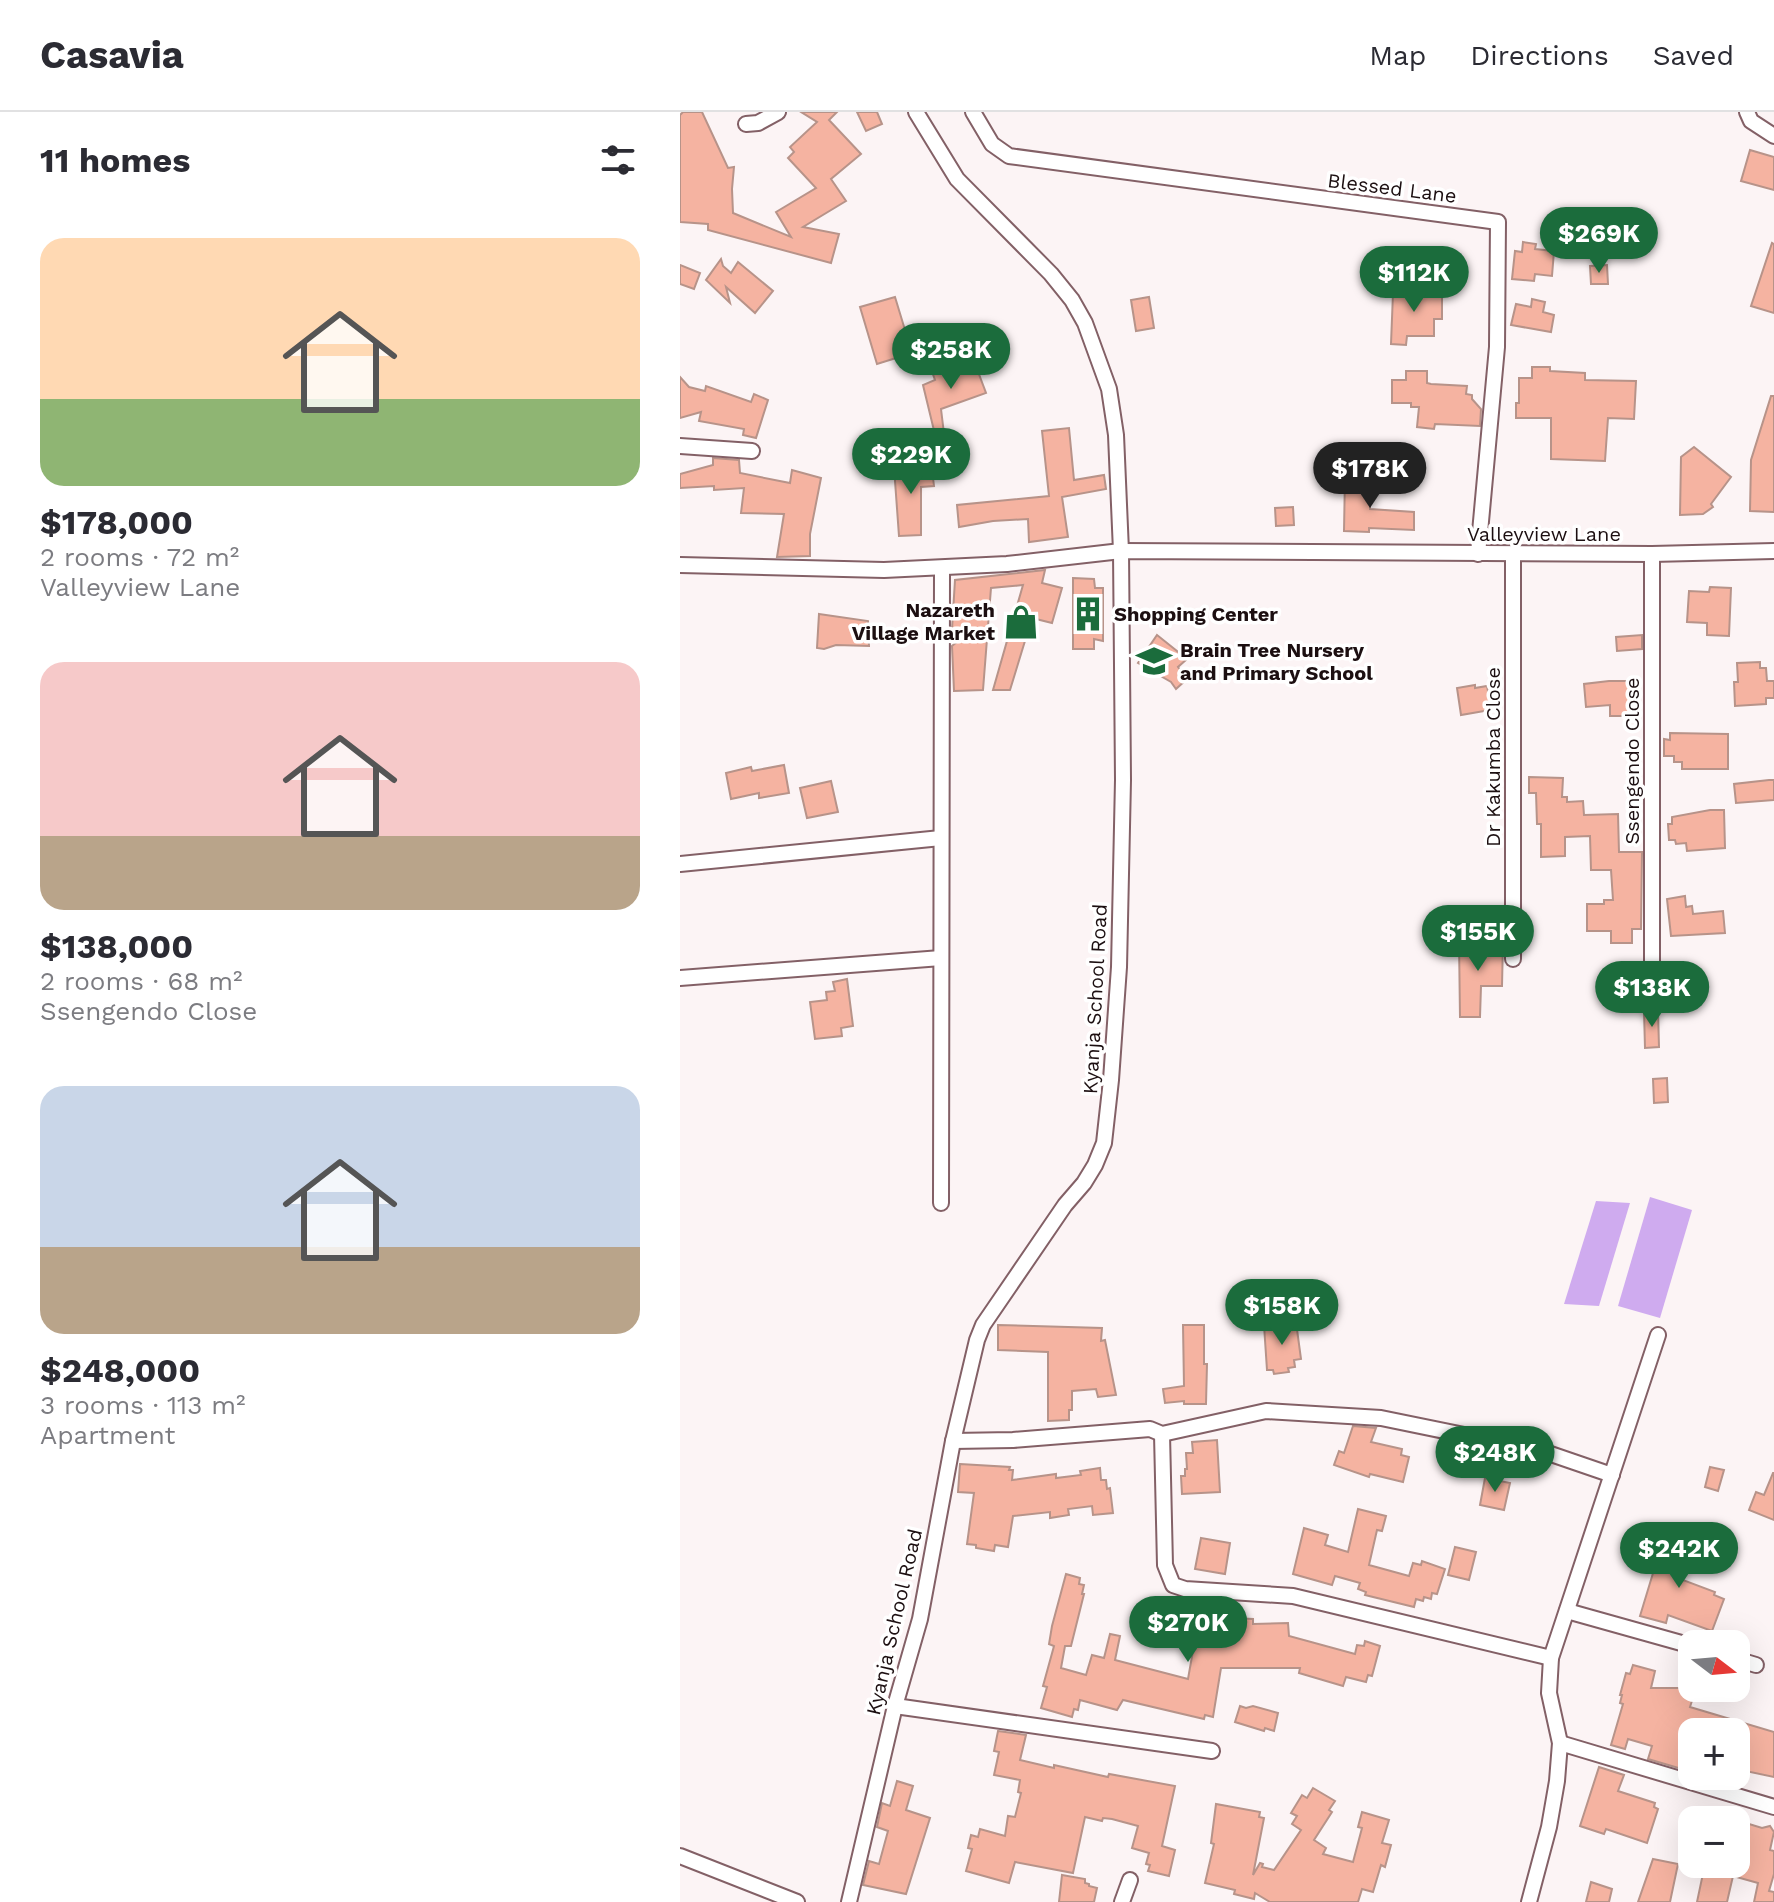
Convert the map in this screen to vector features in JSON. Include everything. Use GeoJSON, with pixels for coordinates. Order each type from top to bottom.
{"type":"FeatureCollection","features":[{"type":"Feature","properties":{"kind":"street"},"geometry":{"type":"LineString","coordinates":[[746,124],[758,123],[778,112]]}},
{"type":"Feature","properties":{"kind":"street","name":"Kyanja School Road"},"geometry":{"type":"LineString","coordinates":[[849,1902],[895,1706],[925,1597],[953,1441],[983,1325],[1065,1205],[1084,1183],[1104,1143],[1119,967],[1123,780],[1121,551],[1116,435],[1109,389],[1085,323],[1072,300],[1051,274],[957,179],[916,112]]}},
{"type":"Feature","properties":{"kind":"street","name":"Blessed Lane"},"geometry":{"type":"LineString","coordinates":[[973,112],[992,144],[1009,156],[1498,222],[1497,347],[1478,554]]}},
{"type":"Feature","properties":{"kind":"street"},"geometry":{"type":"LineString","coordinates":[[1747,112],[1751,121],[1774,136]]}},
{"type":"Feature","properties":{"kind":"street"},"geometry":{"type":"LineString","coordinates":[[680,446],[752,451]]}},
{"type":"Feature","properties":{"kind":"street","name":"Valleyview Lane"},"geometry":{"type":"LineString","coordinates":[[680,565],[942,569],[1121,551],[1652,554],[1774,551]]}},
{"type":"Feature","properties":{"kind":"street","name":"Dr Kakumba Close"},"geometry":{"type":"LineString","coordinates":[[1513,554],[1513,959]]}},
{"type":"Feature","properties":{"kind":"street","name":"Ssengendo Close"},"geometry":{"type":"LineString","coordinates":[[1652,554],[1652,969]]}},
{"type":"Feature","properties":{"kind":"street"},"geometry":{"type":"LineString","coordinates":[[941,1203],[942,569]]}},
{"type":"Feature","properties":{"kind":"street"},"geometry":{"type":"LineString","coordinates":[[680,864],[941,838]]}},
{"type":"Feature","properties":{"kind":"street"},"geometry":{"type":"LineString","coordinates":[[680,978],[941,958]]}},
{"type":"Feature","properties":{"kind":"street"},"geometry":{"type":"LineString","coordinates":[[1529,1902],[1554,1805],[1560,1743],[1549,1693],[1551,1658],[1658,1335]]}},
{"type":"Feature","properties":{"kind":"street"},"geometry":{"type":"LineString","coordinates":[[953,1441],[1013,1440],[1150,1429],[1162,1434],[1266,1411],[1381,1418],[1542,1451],[1612,1475]]}},
{"type":"Feature","properties":{"kind":"street"},"geometry":{"type":"LineString","coordinates":[[1162,1434],[1165,1565],[1173,1585],[1185,1589],[1293,1596],[1551,1658]]}},
{"type":"Feature","properties":{"kind":"street"},"geometry":{"type":"LineString","coordinates":[[1567,1611],[1678,1642]]}},
{"type":"Feature","properties":{"kind":"street"},"geometry":{"type":"LineString","coordinates":[[1750,1663],[1756,1665]]}},
{"type":"Feature","properties":{"kind":"street"},"geometry":{"type":"LineString","coordinates":[[895,1706],[1212,1751]]}},
{"type":"Feature","properties":{"kind":"street"},"geometry":{"type":"LineString","coordinates":[[1560,1743],[1774,1807]]}},
{"type":"Feature","properties":{"kind":"street"},"geometry":{"type":"LineString","coordinates":[[680,1856],[797,1902]]}},
{"type":"Feature","properties":{"kind":"street"},"geometry":{"type":"LineString","coordinates":[[1122,1902],[1130,1880]]}},
{"type":"Feature","properties":{"kind":"shaded area"},"geometry":{"type":"Polygon","coordinates":[[[1650,1197],[1692,1210],[1660,1318],[1618,1306],[1650,1197]]]}},
{"type":"Feature","properties":{"kind":"shaded area"},"geometry":{"type":"Polygon","coordinates":[[[1596,1201],[1630,1203],[1599,1306],[1564,1304],[1596,1201]]]}},
{"type":"Feature","properties":{"kind":"building"},"geometry":{"type":"Polygon","coordinates":[[[683,112],[702,112],[728,168],[734,167],[733,213],[791,237],[776,212],[816,188],[788,158],[794,152],[790,147],[817,122],[801,112],[837,112],[829,120],[861,154],[831,179],[846,201],[803,227],[839,234],[831,263],[708,230],[708,224],[680,222],[680,115],[683,112]]]}},
{"type":"Feature","properties":{"kind":"building"},"geometry":{"type":"Polygon","coordinates":[[[857,112],[877,112],[882,124],[866,131],[857,112]]]}},
{"type":"Feature","properties":{"kind":"building"},"geometry":{"type":"Polygon","coordinates":[[[1750,150],[1774,157],[1774,190],[1741,181],[1750,150]]]}},
{"type":"Feature","properties":{"kind":"building"},"geometry":{"type":"Polygon","coordinates":[[[1523,242],[1536,244],[1535,249],[1554,251],[1552,276],[1535,274],[1534,281],[1512,279],[1515,251],[1522,252],[1523,242]]]}},
{"type":"Feature","properties":{"kind":"building"},"geometry":{"type":"Polygon","coordinates":[[[1774,244],[1774,313],[1751,306],[1774,244]]]}},
{"type":"Feature","properties":{"kind":"building"},"geometry":{"type":"Polygon","coordinates":[[[721,259],[723,266],[731,273],[738,262],[773,291],[755,313],[726,287],[730,303],[706,280],[721,259]]]}},
{"type":"Feature","properties":{"kind":"building"},"geometry":{"type":"Polygon","coordinates":[[[680,265],[700,273],[694,289],[680,284],[680,265]]]}},
{"type":"Feature","properties":{"kind":"building"},"geometry":{"type":"Polygon","coordinates":[[[1607,265],[1608,284],[1591,284],[1590,266],[1607,265]]]}},
{"type":"Feature","properties":{"kind":"building"},"geometry":{"type":"Polygon","coordinates":[[[1405,285],[1422,286],[1421,296],[1442,296],[1442,319],[1434,319],[1434,336],[1407,336],[1406,345],[1391,344],[1393,293],[1405,293],[1405,285]]]}},
{"type":"Feature","properties":{"kind":"building"},"geometry":{"type":"Polygon","coordinates":[[[895,297],[912,353],[877,364],[860,307],[895,297]]]}},
{"type":"Feature","properties":{"kind":"building"},"geometry":{"type":"Polygon","coordinates":[[[1149,297],[1154,328],[1136,331],[1131,300],[1149,297]]]}},
{"type":"Feature","properties":{"kind":"building"},"geometry":{"type":"Polygon","coordinates":[[[1532,299],[1545,302],[1543,312],[1554,315],[1551,332],[1511,325],[1516,304],[1531,307],[1532,299]]]}},
{"type":"Feature","properties":{"kind":"building"},"geometry":{"type":"Polygon","coordinates":[[[947,359],[951,369],[974,361],[986,393],[941,409],[945,442],[937,443],[923,385],[935,380],[930,366],[947,359]]]}},
{"type":"Feature","properties":{"kind":"building"},"geometry":{"type":"Polygon","coordinates":[[[1532,367],[1585,373],[1585,380],[1636,381],[1634,419],[1608,418],[1605,461],[1551,459],[1551,418],[1516,418],[1519,378],[1532,378],[1532,367]]]}},
{"type":"Feature","properties":{"kind":"building"},"geometry":{"type":"Polygon","coordinates":[[[1406,371],[1427,371],[1427,383],[1431,384],[1467,386],[1466,394],[1472,395],[1481,409],[1480,426],[1435,424],[1434,429],[1417,427],[1419,407],[1411,407],[1411,403],[1392,403],[1392,380],[1406,380],[1406,371]]]}},
{"type":"Feature","properties":{"kind":"building"},"geometry":{"type":"Polygon","coordinates":[[[680,377],[689,387],[705,391],[706,386],[751,402],[754,394],[768,400],[756,438],[743,435],[744,429],[699,421],[701,412],[680,418],[680,377]]]}},
{"type":"Feature","properties":{"kind":"building"},"geometry":{"type":"Polygon","coordinates":[[[1771,396],[1774,396],[1774,512],[1750,511],[1751,460],[1771,396]]]}},
{"type":"Feature","properties":{"kind":"building"},"geometry":{"type":"Polygon","coordinates":[[[1069,428],[1074,480],[1104,475],[1106,489],[1062,497],[1068,537],[1029,542],[1028,519],[959,527],[957,505],[1049,496],[1042,431],[1069,428]]]}},
{"type":"Feature","properties":{"kind":"building"},"geometry":{"type":"Polygon","coordinates":[[[1694,447],[1731,477],[1711,504],[1713,507],[1703,514],[1680,515],[1681,457],[1694,447]]]}},
{"type":"Feature","properties":{"kind":"building"},"geometry":{"type":"Polygon","coordinates":[[[713,458],[739,460],[740,473],[790,483],[792,470],[821,478],[810,534],[810,556],[777,557],[784,514],[741,513],[744,488],[680,488],[680,474],[713,465],[713,458]]]}},
{"type":"Feature","properties":{"kind":"building"},"geometry":{"type":"Polygon","coordinates":[[[931,462],[934,486],[921,487],[921,535],[899,536],[894,467],[931,462]]]}},
{"type":"Feature","properties":{"kind":"building"},"geometry":{"type":"Polygon","coordinates":[[[1345,476],[1370,476],[1370,509],[1414,512],[1414,530],[1369,528],[1369,532],[1344,531],[1345,476]]]}},
{"type":"Feature","properties":{"kind":"building"},"geometry":{"type":"Polygon","coordinates":[[[1293,507],[1294,525],[1276,526],[1275,508],[1293,507]]]}},
{"type":"Feature","properties":{"kind":"building"},"geometry":{"type":"Polygon","coordinates":[[[1045,570],[1042,583],[1062,588],[1052,623],[1032,618],[1010,690],[993,690],[1023,585],[991,588],[983,690],[954,691],[952,646],[958,641],[952,629],[955,580],[1045,570]]]}},
{"type":"Feature","properties":{"kind":"building","name":"Shopping Center"},"geometry":{"type":"Polygon","coordinates":[[[1073,578],[1094,579],[1095,588],[1103,588],[1103,641],[1094,639],[1094,649],[1073,649],[1073,578]]]}},
{"type":"Feature","properties":{"kind":"building"},"geometry":{"type":"Polygon","coordinates":[[[1710,587],[1731,588],[1729,636],[1707,635],[1707,623],[1687,622],[1689,591],[1709,592],[1710,587]]]}},
{"type":"Feature","properties":{"kind":"building"},"geometry":{"type":"Polygon","coordinates":[[[819,614],[868,621],[869,646],[817,648],[819,614]]]}},
{"type":"Feature","properties":{"kind":"building"},"geometry":{"type":"Polygon","coordinates":[[[1157,635],[1187,659],[1178,667],[1187,679],[1176,689],[1171,682],[1138,663],[1157,635]]]}},
{"type":"Feature","properties":{"kind":"building"},"geometry":{"type":"Polygon","coordinates":[[[1642,635],[1642,649],[1617,651],[1616,637],[1642,635]]]}},
{"type":"Feature","properties":{"kind":"building"},"geometry":{"type":"Polygon","coordinates":[[[1760,662],[1760,668],[1766,668],[1767,681],[1774,681],[1774,698],[1766,698],[1766,704],[1735,706],[1737,663],[1760,662]]]}},
{"type":"Feature","properties":{"kind":"building"},"geometry":{"type":"Polygon","coordinates":[[[1630,681],[1630,685],[1636,685],[1637,711],[1632,711],[1632,716],[1610,716],[1610,705],[1586,707],[1584,684],[1630,681]]]}},
{"type":"Feature","properties":{"kind":"building"},"geometry":{"type":"Polygon","coordinates":[[[1475,685],[1475,688],[1487,686],[1489,696],[1494,695],[1496,709],[1461,715],[1457,688],[1475,685]]]}},
{"type":"Feature","properties":{"kind":"building"},"geometry":{"type":"Polygon","coordinates":[[[1670,733],[1728,734],[1728,769],[1682,769],[1682,762],[1674,762],[1674,756],[1664,756],[1664,739],[1670,740],[1670,733]]]}},
{"type":"Feature","properties":{"kind":"building"},"geometry":{"type":"Polygon","coordinates":[[[784,765],[789,793],[759,798],[759,793],[731,799],[726,773],[751,767],[752,771],[784,765]]]}},
{"type":"Feature","properties":{"kind":"building"},"geometry":{"type":"Polygon","coordinates":[[[1529,777],[1563,778],[1562,797],[1567,797],[1567,802],[1583,801],[1584,815],[1618,814],[1619,852],[1642,852],[1641,929],[1632,929],[1632,943],[1611,943],[1611,931],[1587,931],[1587,904],[1604,904],[1604,900],[1613,900],[1611,870],[1591,870],[1590,836],[1565,837],[1565,856],[1541,857],[1541,824],[1537,824],[1536,793],[1529,793],[1529,777]]]}},
{"type":"Feature","properties":{"kind":"building"},"geometry":{"type":"Polygon","coordinates":[[[1774,780],[1774,800],[1736,803],[1734,784],[1774,780]]]}},
{"type":"Feature","properties":{"kind":"building"},"geometry":{"type":"Polygon","coordinates":[[[831,781],[838,812],[807,818],[800,788],[831,781]]]}},
{"type":"Feature","properties":{"kind":"building"},"geometry":{"type":"Polygon","coordinates":[[[1724,810],[1725,848],[1687,851],[1686,843],[1676,844],[1675,840],[1669,840],[1668,824],[1672,824],[1672,817],[1724,810]]]}},
{"type":"Feature","properties":{"kind":"building"},"geometry":{"type":"Polygon","coordinates":[[[1685,896],[1686,907],[1692,906],[1693,914],[1723,911],[1725,933],[1671,936],[1667,899],[1685,896]]]}},
{"type":"Feature","properties":{"kind":"building"},"geometry":{"type":"Polygon","coordinates":[[[1459,940],[1503,941],[1502,986],[1481,986],[1480,1017],[1460,1017],[1459,940]]]}},
{"type":"Feature","properties":{"kind":"building"},"geometry":{"type":"Polygon","coordinates":[[[847,979],[853,1026],[841,1028],[842,1036],[815,1039],[810,1002],[827,1000],[826,992],[835,991],[833,982],[847,979]]]}},
{"type":"Feature","properties":{"kind":"building"},"geometry":{"type":"Polygon","coordinates":[[[1658,1010],[1659,1047],[1645,1048],[1644,1011],[1658,1010]]]}},
{"type":"Feature","properties":{"kind":"building"},"geometry":{"type":"Polygon","coordinates":[[[1667,1078],[1668,1102],[1654,1103],[1653,1079],[1667,1078]]]}},
{"type":"Feature","properties":{"kind":"building"},"geometry":{"type":"Polygon","coordinates":[[[1296,1322],[1301,1359],[1294,1360],[1295,1367],[1288,1368],[1289,1372],[1274,1374],[1273,1370],[1267,1370],[1264,1325],[1296,1322]]]}},
{"type":"Feature","properties":{"kind":"building"},"geometry":{"type":"Polygon","coordinates":[[[998,1325],[1102,1328],[1101,1341],[1105,1340],[1116,1395],[1098,1397],[1096,1389],[1072,1391],[1069,1420],[1048,1421],[1048,1352],[998,1350],[998,1325]]]}},
{"type":"Feature","properties":{"kind":"building"},"geometry":{"type":"Polygon","coordinates":[[[1183,1325],[1204,1325],[1206,1404],[1184,1404],[1184,1401],[1165,1403],[1163,1389],[1184,1386],[1183,1325]]]}},
{"type":"Feature","properties":{"kind":"building"},"geometry":{"type":"Polygon","coordinates":[[[1353,1426],[1376,1428],[1371,1442],[1402,1449],[1401,1455],[1409,1457],[1403,1482],[1370,1474],[1369,1477],[1334,1465],[1339,1451],[1344,1453],[1353,1426]]]}},
{"type":"Feature","properties":{"kind":"building"},"geometry":{"type":"Polygon","coordinates":[[[1217,1440],[1220,1492],[1182,1494],[1181,1476],[1185,1476],[1187,1469],[1186,1453],[1193,1453],[1192,1442],[1217,1440]]]}},
{"type":"Feature","properties":{"kind":"building"},"geometry":{"type":"Polygon","coordinates":[[[960,1464],[1010,1467],[1009,1470],[1013,1470],[1012,1480],[1056,1474],[1056,1478],[1081,1475],[1080,1471],[1100,1468],[1101,1480],[1106,1480],[1107,1489],[1110,1488],[1113,1513],[1093,1515],[1092,1506],[1068,1509],[1069,1515],[1050,1518],[1050,1512],[1013,1516],[1008,1547],[995,1545],[994,1551],[976,1548],[976,1545],[967,1544],[974,1493],[958,1492],[960,1464]]]}},
{"type":"Feature","properties":{"kind":"building"},"geometry":{"type":"Polygon","coordinates":[[[1710,1467],[1724,1470],[1718,1491],[1705,1487],[1710,1467]]]}},
{"type":"Feature","properties":{"kind":"building"},"geometry":{"type":"Polygon","coordinates":[[[1773,1473],[1774,1520],[1749,1510],[1756,1492],[1764,1495],[1773,1473]]]}},
{"type":"Feature","properties":{"kind":"building"},"geometry":{"type":"Polygon","coordinates":[[[1485,1478],[1510,1483],[1504,1510],[1480,1505],[1485,1478]]]}},
{"type":"Feature","properties":{"kind":"building"},"geometry":{"type":"Polygon","coordinates":[[[1358,1509],[1386,1516],[1382,1531],[1377,1530],[1369,1565],[1409,1576],[1413,1563],[1421,1565],[1422,1561],[1445,1569],[1437,1594],[1432,1593],[1431,1599],[1424,1597],[1423,1601],[1416,1599],[1414,1607],[1365,1595],[1366,1592],[1358,1589],[1360,1583],[1335,1576],[1332,1585],[1293,1574],[1304,1528],[1328,1535],[1325,1545],[1348,1552],[1358,1509]]]}},
{"type":"Feature","properties":{"kind":"building"},"geometry":{"type":"Polygon","coordinates":[[[1673,1533],[1692,1539],[1680,1579],[1715,1592],[1714,1595],[1724,1599],[1712,1630],[1668,1615],[1666,1623],[1640,1616],[1657,1560],[1660,1560],[1665,1542],[1670,1544],[1673,1533]]]}},
{"type":"Feature","properties":{"kind":"building"},"geometry":{"type":"Polygon","coordinates":[[[1201,1538],[1230,1543],[1225,1574],[1195,1569],[1201,1538]]]}},
{"type":"Feature","properties":{"kind":"building"},"geometry":{"type":"Polygon","coordinates":[[[1455,1547],[1476,1552],[1469,1580],[1448,1575],[1455,1547]]]}},
{"type":"Feature","properties":{"kind":"building"},"geometry":{"type":"Polygon","coordinates":[[[1066,1574],[1080,1578],[1079,1584],[1084,1585],[1084,1594],[1071,1646],[1065,1646],[1061,1668],[1086,1675],[1092,1655],[1104,1658],[1110,1634],[1120,1636],[1115,1660],[1188,1679],[1196,1634],[1201,1634],[1202,1617],[1253,1619],[1253,1624],[1288,1623],[1289,1636],[1355,1654],[1357,1645],[1364,1646],[1365,1641],[1380,1646],[1372,1676],[1368,1675],[1366,1682],[1346,1677],[1343,1686],[1299,1673],[1300,1668],[1221,1668],[1213,1717],[1205,1715],[1204,1719],[1123,1700],[1117,1710],[1080,1700],[1078,1710],[1074,1709],[1072,1717],[1041,1708],[1047,1687],[1043,1686],[1054,1646],[1049,1644],[1052,1626],[1066,1574]]]}},
{"type":"Feature","properties":{"kind":"building"},"geometry":{"type":"Polygon","coordinates":[[[1633,1665],[1655,1671],[1651,1688],[1678,1688],[1678,1702],[1692,1702],[1690,1707],[1727,1718],[1678,1718],[1678,1768],[1648,1759],[1652,1746],[1628,1739],[1625,1749],[1611,1745],[1623,1704],[1620,1703],[1620,1695],[1626,1673],[1630,1674],[1633,1665]]]}},
{"type":"Feature","properties":{"kind":"building"},"geometry":{"type":"Polygon","coordinates":[[[1240,1706],[1278,1713],[1274,1731],[1235,1722],[1240,1706]]]}},
{"type":"Feature","properties":{"kind":"building"},"geometry":{"type":"Polygon","coordinates":[[[1750,1725],[1774,1732],[1774,1777],[1750,1772],[1750,1725]]]}},
{"type":"Feature","properties":{"kind":"building"},"geometry":{"type":"Polygon","coordinates":[[[998,1731],[1026,1735],[1020,1760],[1175,1786],[1162,1846],[1175,1850],[1169,1876],[1148,1871],[1149,1853],[1132,1848],[1138,1826],[1112,1819],[1103,1818],[1102,1821],[1085,1817],[1073,1873],[1015,1862],[1009,1883],[966,1871],[972,1849],[968,1848],[971,1835],[978,1837],[980,1829],[1005,1836],[1008,1816],[1015,1817],[1021,1793],[1018,1792],[1020,1780],[994,1775],[999,1752],[994,1751],[998,1731]]]}},
{"type":"Feature","properties":{"kind":"building"},"geometry":{"type":"Polygon","coordinates":[[[1599,1767],[1624,1775],[1618,1791],[1655,1803],[1654,1807],[1658,1809],[1647,1843],[1606,1829],[1604,1834],[1580,1826],[1599,1767]]]}},
{"type":"Feature","properties":{"kind":"building"},"geometry":{"type":"Polygon","coordinates":[[[897,1781],[913,1786],[906,1810],[930,1818],[906,1894],[863,1885],[869,1861],[879,1864],[888,1831],[877,1827],[882,1803],[890,1806],[897,1781]]]}},
{"type":"Feature","properties":{"kind":"building"},"geometry":{"type":"Polygon","coordinates":[[[1313,1788],[1335,1801],[1329,1810],[1332,1812],[1314,1840],[1326,1848],[1323,1854],[1353,1862],[1362,1828],[1358,1827],[1362,1812],[1389,1820],[1382,1843],[1391,1845],[1373,1892],[1362,1889],[1358,1902],[1270,1902],[1255,1893],[1254,1899],[1234,1894],[1235,1890],[1205,1883],[1214,1844],[1211,1843],[1216,1804],[1260,1812],[1259,1817],[1264,1818],[1253,1875],[1260,1863],[1262,1867],[1274,1870],[1301,1830],[1292,1824],[1297,1816],[1291,1813],[1302,1795],[1307,1798],[1313,1788]]]}},
{"type":"Feature","properties":{"kind":"building"},"geometry":{"type":"Polygon","coordinates":[[[1750,1824],[1762,1828],[1770,1826],[1774,1832],[1770,1850],[1774,1851],[1774,1874],[1769,1891],[1774,1892],[1774,1902],[1754,1902],[1758,1883],[1740,1878],[1750,1878],[1750,1824]]]}},
{"type":"Feature","properties":{"kind":"building"},"geometry":{"type":"Polygon","coordinates":[[[1653,1859],[1678,1864],[1670,1902],[1638,1902],[1653,1859]]]}},
{"type":"Feature","properties":{"kind":"building"},"geometry":{"type":"Polygon","coordinates":[[[1062,1875],[1085,1879],[1089,1886],[1097,1888],[1094,1902],[1059,1902],[1062,1875]]]}},
{"type":"Feature","properties":{"kind":"building"},"geometry":{"type":"Polygon","coordinates":[[[1702,1878],[1733,1878],[1727,1902],[1697,1902],[1702,1878]]]}},
{"type":"Feature","properties":{"kind":"building"},"geometry":{"type":"Polygon","coordinates":[[[1591,1882],[1612,1889],[1609,1902],[1586,1902],[1591,1882]]]}},
{"type":"Feature","properties":{"kind":"place","name":"Shopping Center"},"geometry":{"type":"Point","coordinates":[1088,614]}},
{"type":"Feature","properties":{"kind":"place","name":"Nazareth Village Market"},"geometry":{"type":"Point","coordinates":[1021,622]}},
{"type":"Feature","properties":{"kind":"place","name":"Brain Tree Nursery and Primary School"},"geometry":{"type":"Point","coordinates":[1154,661]}}]}
